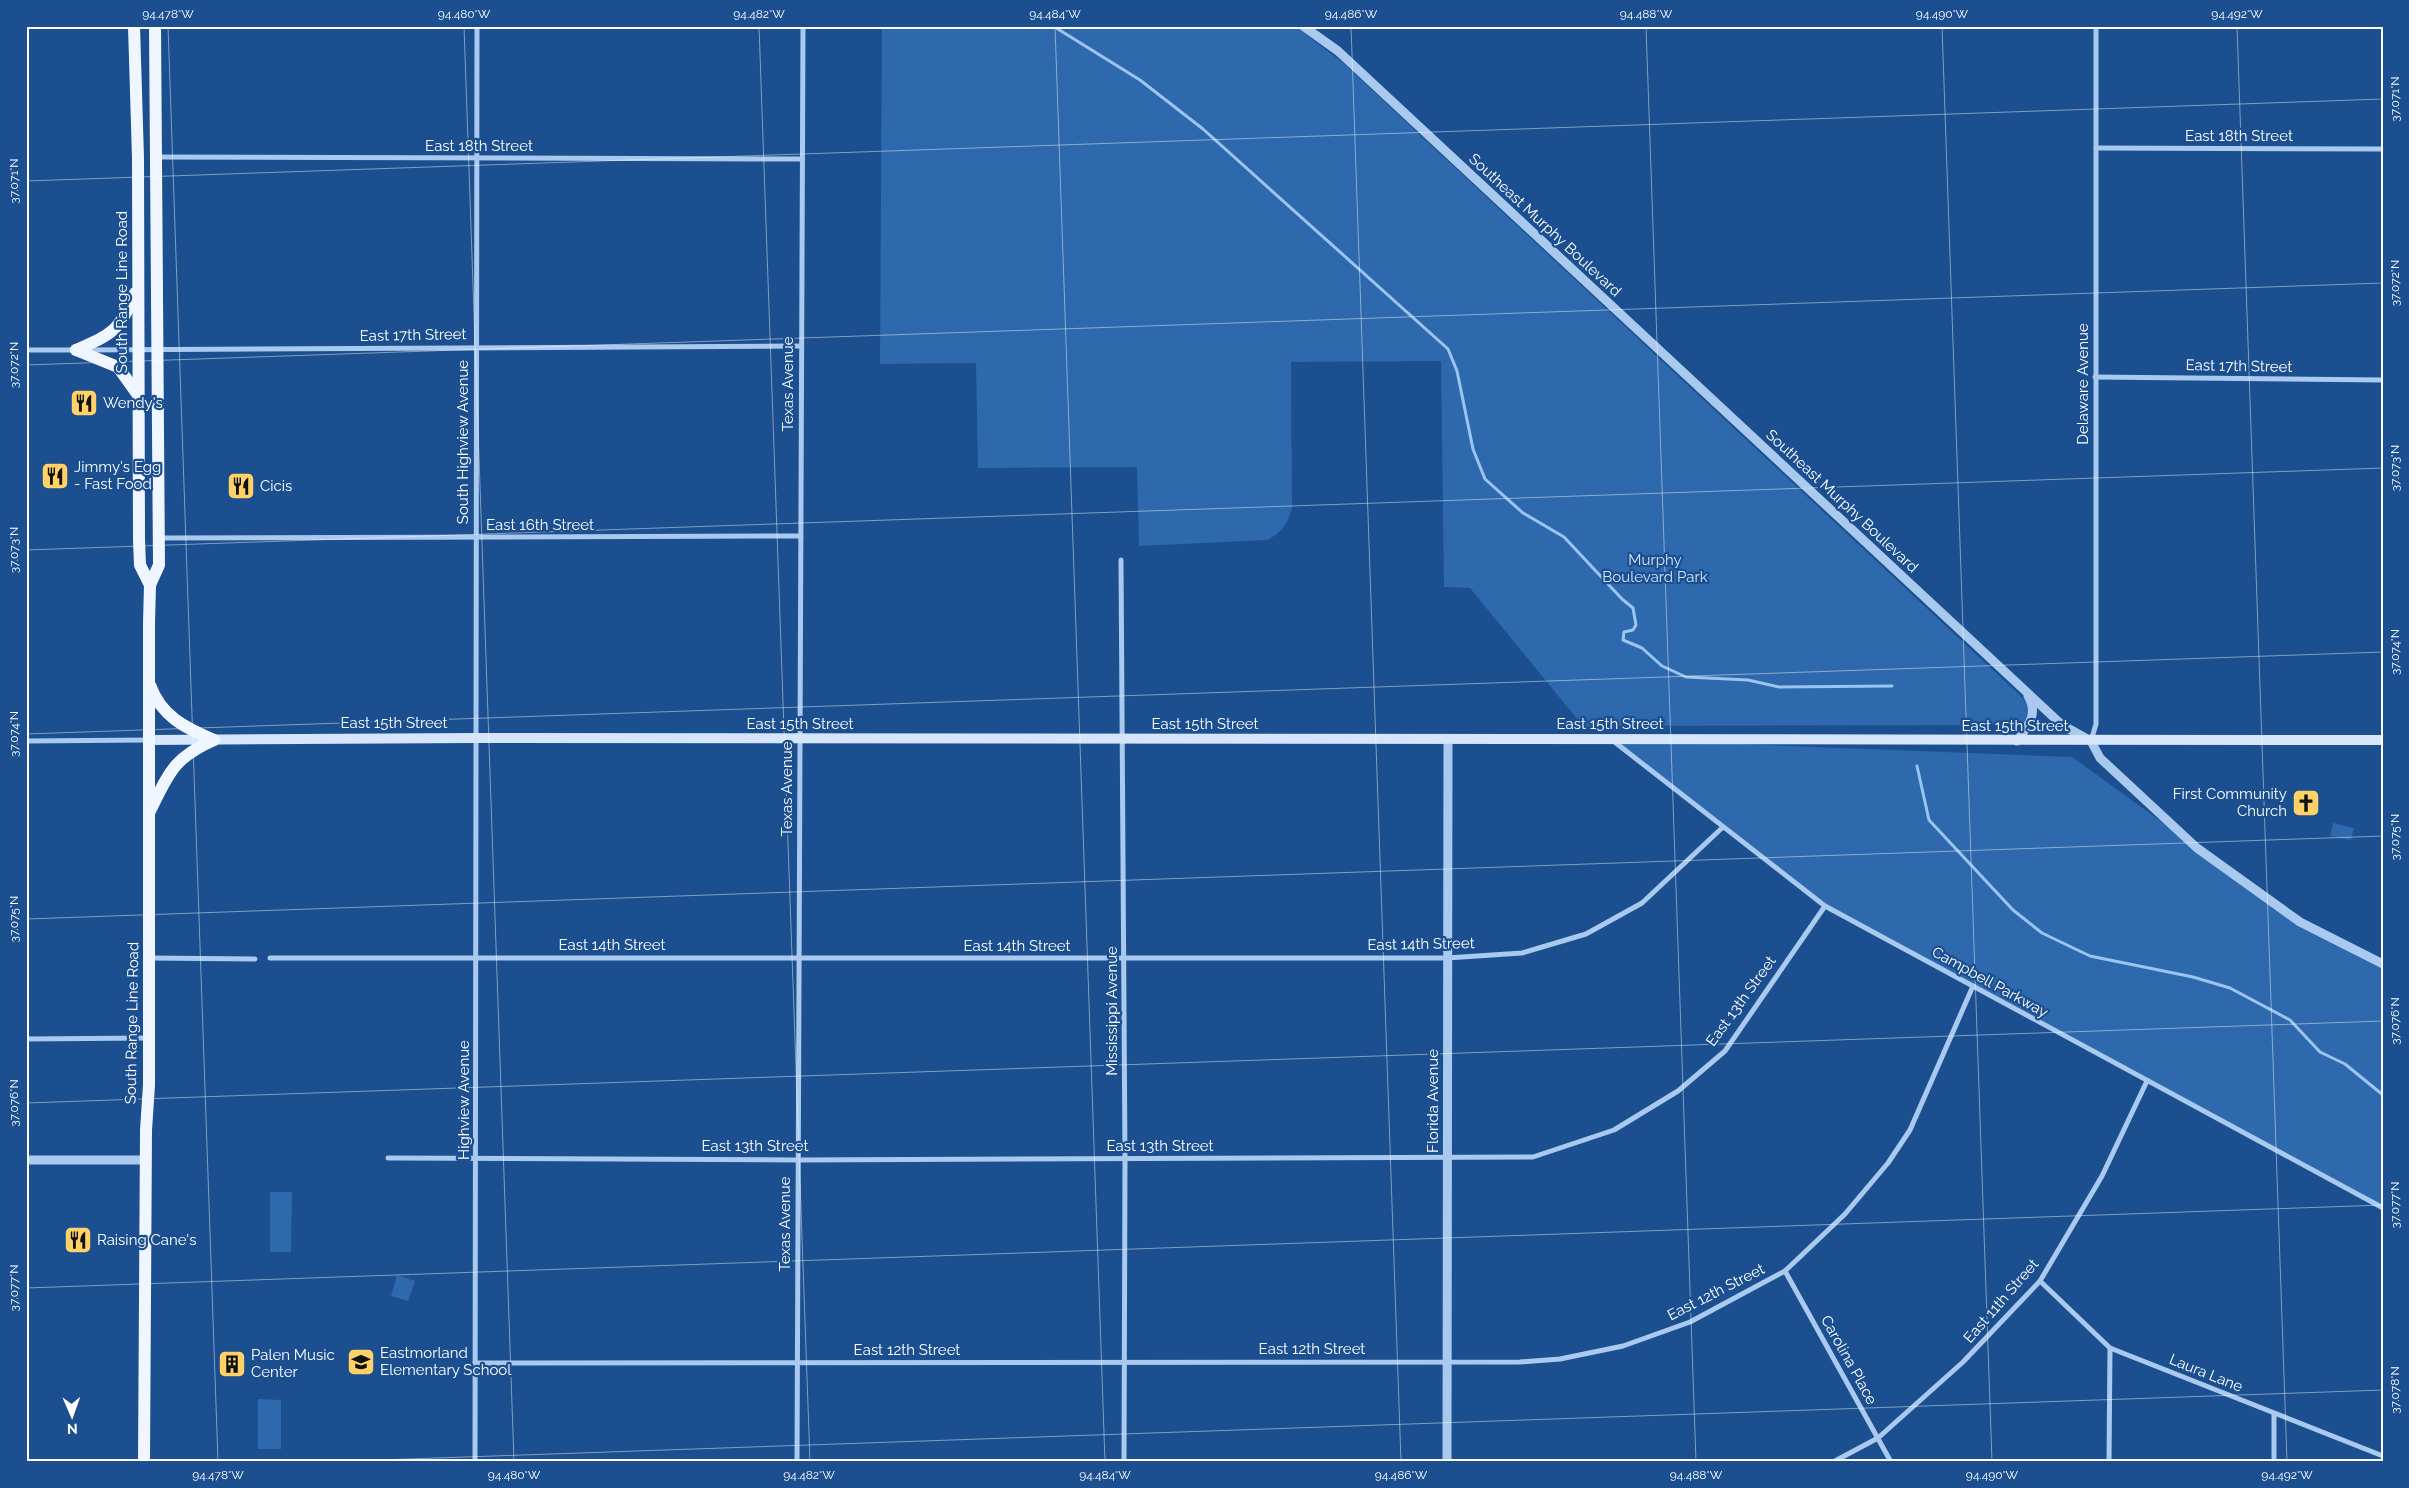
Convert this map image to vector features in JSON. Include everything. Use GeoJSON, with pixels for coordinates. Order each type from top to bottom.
{"type":"FeatureCollection","features":[{"type":"Feature","properties":{"kind":"main road","name":"South Range Line Road"},"geometry":{"type":"LineString","coordinates":[[134,26],[140,566],[150,585]]}},
{"type":"Feature","properties":{"kind":"main road","name":"South Range Line Road"},"geometry":{"type":"LineString","coordinates":[[144,1462],[146,1160],[149,1038],[148,740],[150,585],[158,565],[159,538],[155,26]]}},
{"type":"Feature","properties":{"kind":"main road"},"geometry":{"type":"LineString","coordinates":[[76,350],[106,337],[119,326],[138,285]]}},
{"type":"Feature","properties":{"kind":"main road"},"geometry":{"type":"LineString","coordinates":[[76,350],[118,367],[139,396]]}},
{"type":"Feature","properties":{"kind":"main road"},"geometry":{"type":"LineString","coordinates":[[149,681],[154,695],[170,716],[180,724],[214,740]]}},
{"type":"Feature","properties":{"kind":"main road","name":"East 15th Street"},"geometry":{"type":"LineString","coordinates":[[148,740],[476,738],[2383,740]]}},
{"type":"Feature","properties":{"kind":"main road"},"geometry":{"type":"LineString","coordinates":[[149,813],[169,773],[178,760],[195,748],[214,740]]}},
{"type":"Feature","properties":{"kind":"street","name":"South Highview Avenue"},"geometry":{"type":"LineString","coordinates":[[476,738],[475,346],[477,26]]}},
{"type":"Feature","properties":{"kind":"street","name":"Texas Avenue"},"geometry":{"type":"LineString","coordinates":[[797,1462],[800,346],[803,26]]}},
{"type":"Feature","properties":{"kind":"street","name":"Southeast Murphy Boulevard"},"geometry":{"type":"LineString","coordinates":[[1303,26],[1338,51],[2062,725],[2091,741],[2100,758],[2197,848],[2300,922],[2383,964]]}},
{"type":"Feature","properties":{"kind":"street","name":"Delaware Avenue"},"geometry":{"type":"LineString","coordinates":[[2091,741],[2096,724],[2096,26]]}},
{"type":"Feature","properties":{"kind":"street","name":"East 18th Street"},"geometry":{"type":"LineString","coordinates":[[2096,148],[2383,149]]}},
{"type":"Feature","properties":{"kind":"street","name":"East 18th Street"},"geometry":{"type":"LineString","coordinates":[[156,157],[802,160]]}},
{"type":"Feature","properties":{"kind":"street","name":"East 17th Street"},"geometry":{"type":"LineString","coordinates":[[26,350],[138,351],[475,346],[800,346]]}},
{"type":"Feature","properties":{"kind":"street","name":"East 17th Street"},"geometry":{"type":"LineString","coordinates":[[2095,377],[2383,380]]}},
{"type":"Feature","properties":{"kind":"street","name":"East 16th Street"},"geometry":{"type":"LineString","coordinates":[[159,538],[800,536]]}},
{"type":"Feature","properties":{"kind":"street","name":"Mississippi Avenue"},"geometry":{"type":"LineString","coordinates":[[1122,560],[1125,1159],[1124,1462]]}},
{"type":"Feature","properties":{"kind":"street"},"geometry":{"type":"LineString","coordinates":[[2016,741],[2033,717],[2032,702],[2024,689]]}},
{"type":"Feature","properties":{"kind":"street","name":"Highview Avenue"},"geometry":{"type":"LineString","coordinates":[[475,1462],[476,738]]}},
{"type":"Feature","properties":{"kind":"street","name":"Campbell Parkway"},"geometry":{"type":"LineString","coordinates":[[1610,739],[1722,828],[1825,906],[2383,1208]]}},
{"type":"Feature","properties":{"kind":"street","name":"East 15th Street"},"geometry":{"type":"LineString","coordinates":[[26,741],[148,740]]}},
{"type":"Feature","properties":{"kind":"street","name":"Florida Avenue"},"geometry":{"type":"LineString","coordinates":[[1447,1462],[1448,740]]}},
{"type":"Feature","properties":{"kind":"street","name":"East 14th Street"},"geometry":{"type":"LineString","coordinates":[[270,958],[1447,958],[1522,953],[1586,934],[1642,904],[1722,828]]}},
{"type":"Feature","properties":{"kind":"street","name":"East 13th Street"},"geometry":{"type":"LineString","coordinates":[[388,1158],[798,1160],[1447,1159],[1533,1157],[1614,1130],[1678,1091],[1725,1052],[1825,906]]}},
{"type":"Feature","properties":{"kind":"street"},"geometry":{"type":"LineString","coordinates":[[149,958],[255,959]]}},
{"type":"Feature","properties":{"kind":"street","name":"East 12th Street"},"geometry":{"type":"LineString","coordinates":[[475,1363],[1520,1362],[1550,1360],[1623,1346],[1690,1322],[1785,1271],[1845,1214],[1888,1163],[1910,1130],[1973,986]]}},
{"type":"Feature","properties":{"kind":"street"},"geometry":{"type":"LineString","coordinates":[[26,1039],[149,1038]]}},
{"type":"Feature","properties":{"kind":"street","name":"East 11th Street"},"geometry":{"type":"LineString","coordinates":[[1833,1462],[1878,1438],[1964,1362],[2040,1281],[2102,1176],[2147,1081]]}},
{"type":"Feature","properties":{"kind":"street"},"geometry":{"type":"LineString","coordinates":[[26,1160],[146,1160]]}},
{"type":"Feature","properties":{"kind":"street","name":"Carolina Place"},"geometry":{"type":"LineString","coordinates":[[1785,1271],[1891,1462]]}},
{"type":"Feature","properties":{"kind":"street","name":"Laura Lane"},"geometry":{"type":"LineString","coordinates":[[2040,1281],[2110,1348],[2383,1456]]}},
{"type":"Feature","properties":{"kind":"street"},"geometry":{"type":"LineString","coordinates":[[2110,1348],[2110,1462]]}},
{"type":"Feature","properties":{"kind":"street"},"geometry":{"type":"LineString","coordinates":[[2274,1414],[2274,1462]]}},
{"type":"Feature","properties":{"kind":"green space","name":"Murphy Boulevard Park"},"geometry":{"type":"Polygon","coordinates":[[[882,26],[1293,26],[1300,30],[1342,62],[2025,700],[2028,717],[2025,723],[2016,725],[1583,726],[1470,588],[1444,587],[1441,361],[1291,362],[1292,508],[1284,527],[1267,540],[1139,546],[1137,467],[978,468],[976,363],[880,364],[882,26]]]}},
{"type":"Feature","properties":{"kind":"green space"},"geometry":{"type":"Polygon","coordinates":[[[1611,739],[2072,757],[2300,922],[2383,964],[2383,1208],[1825,906],[1611,739]]]}},
{"type":"Feature","properties":{"kind":"green space"},"geometry":{"type":"Polygon","coordinates":[[[2333,823],[2354,828],[2351,840],[2330,836],[2333,823]]]}},
{"type":"Feature","properties":{"kind":"green space"},"geometry":{"type":"Polygon","coordinates":[[[270,1192],[292,1192],[291,1252],[270,1252],[270,1192]]]}},
{"type":"Feature","properties":{"kind":"green space"},"geometry":{"type":"Polygon","coordinates":[[[397,1275],[415,1281],[408,1301],[391,1296],[397,1275]]]}},
{"type":"Feature","properties":{"kind":"green space"},"geometry":{"type":"Polygon","coordinates":[[[258,1399],[281,1400],[281,1449],[258,1449],[258,1399]]]}},
{"type":"Feature","properties":{"kind":"waterway"},"geometry":{"type":"LineString","coordinates":[[1053,26],[1140,80],[1203,129],[1448,349],[1457,371],[1473,449],[1485,479],[1523,513],[1564,537],[1622,599],[1633,608],[1636,625],[1633,630],[1624,632],[1623,640],[1642,648],[1662,666],[1686,677],[1748,680],[1779,687],[1892,686]]}},
{"type":"Feature","properties":{"kind":"waterway"},"geometry":{"type":"LineString","coordinates":[[1917,766],[1929,820],[2013,910],[2042,933],[2090,956],[2193,977],[2230,988],[2290,1020],[2320,1052],[2345,1064],[2383,1095]]}},
{"type":"Feature","properties":{"kind":"place","name":"Wendy's"},"geometry":{"type":"Point","coordinates":[84,403]}},
{"type":"Feature","properties":{"kind":"place","name":"Jimmy's Egg - Fast Food"},"geometry":{"type":"Point","coordinates":[55,476]}},
{"type":"Feature","properties":{"kind":"place","name":"Cicis"},"geometry":{"type":"Point","coordinates":[241,486]}},
{"type":"Feature","properties":{"kind":"place","name":"First Community Church"},"geometry":{"type":"Point","coordinates":[2306,803]}},
{"type":"Feature","properties":{"kind":"place","name":"Raising Cane's"},"geometry":{"type":"Point","coordinates":[78,1240]}},
{"type":"Feature","properties":{"kind":"place","name":"Eastmorland Elementary School"},"geometry":{"type":"Point","coordinates":[361,1362]}},
{"type":"Feature","properties":{"kind":"place","name":"Palen Music Center"},"geometry":{"type":"Point","coordinates":[232,1364]}}]}
